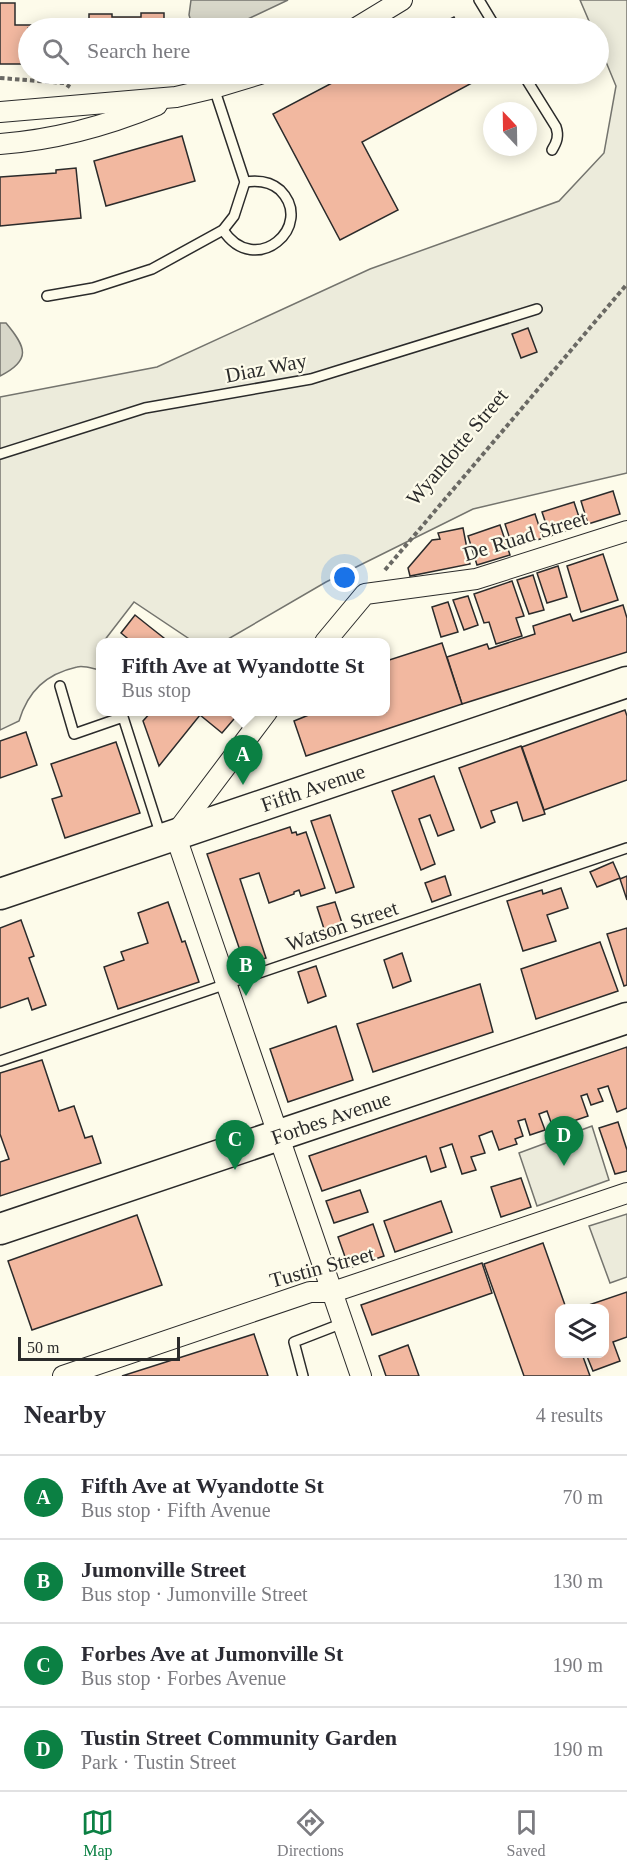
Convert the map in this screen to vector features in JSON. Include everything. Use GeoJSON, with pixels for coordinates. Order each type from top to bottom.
{"type":"FeatureCollection","features":[{"type":"Feature","properties":{"kind":"main road","name":"Fifth Avenue"},"geometry":{"type":"LineString","coordinates":[[0,894],[627,681]]}},
{"type":"Feature","properties":{"kind":"main road","name":"Forbes Avenue"},"geometry":{"type":"LineString","coordinates":[[0,1229],[627,1018]]}},
{"type":"Feature","properties":{"kind":"street"},"geometry":{"type":"LineString","coordinates":[[372,18],[402,0]]}},
{"type":"Feature","properties":{"kind":"street"},"geometry":{"type":"LineString","coordinates":[[0,112],[176,97],[227,84]]}},
{"type":"Feature","properties":{"kind":"street"},"geometry":{"type":"LineString","coordinates":[[0,144],[69,135],[119,121],[176,97]]}},
{"type":"Feature","properties":{"kind":"street","name":"De Ruad Street"},"geometry":{"type":"LineString","coordinates":[[365,594],[476,579],[627,531]]}},
{"type":"Feature","properties":{"kind":"street"},"geometry":{"type":"LineString","coordinates":[[328,638],[365,594]]}},
{"type":"Feature","properties":{"kind":"street"},"geometry":{"type":"LineString","coordinates":[[263,716],[168,836],[226,984],[361,1376]]}},
{"type":"Feature","properties":{"kind":"street","name":"Tustin Street"},"geometry":{"type":"LineString","coordinates":[[63,1376],[310,1292],[333,1292],[627,1193]]}},
{"type":"Feature","properties":{"kind":"lane"},"geometry":{"type":"LineString","coordinates":[[479,0],[490,18]]}},
{"type":"Feature","properties":{"kind":"lane"},"geometry":{"type":"LineString","coordinates":[[529,84],[556,127],[558,134],[552,150]]}},
{"type":"Feature","properties":{"kind":"lane"},"geometry":{"type":"LineString","coordinates":[[47,296],[93,288],[152,269],[224,230],[234,216],[245,182],[214,88]]}},
{"type":"Feature","properties":{"kind":"lane"},"geometry":{"type":"LineString","coordinates":[[224,230],[235,243],[251,250],[263,250],[274,245],[289,228],[290,206],[285,196],[267,182],[256,180],[245,182]]}},
{"type":"Feature","properties":{"kind":"lane","name":"Diaz Way"},"geometry":{"type":"LineString","coordinates":[[0,454],[145,408],[311,379],[537,309]]}},
{"type":"Feature","properties":{"kind":"lane"},"geometry":{"type":"LineString","coordinates":[[60,686],[74,734],[123,717],[168,836]]}},
{"type":"Feature","properties":{"kind":"lane","name":"Watson Street"},"geometry":{"type":"LineString","coordinates":[[0,1061],[627,848]]}},
{"type":"Feature","properties":{"kind":"lane"},"geometry":{"type":"LineString","coordinates":[[303,1376],[294,1342],[343,1323]]}},
{"type":"Feature","properties":{"kind":"path"},"geometry":{"type":"LineString","coordinates":[[0,78],[18,79]]}},
{"type":"Feature","properties":{"kind":"path"},"geometry":{"type":"LineString","coordinates":[[66,84],[73,91]]}},
{"type":"Feature","properties":{"kind":"path","name":"Wyandotte Street"},"geometry":{"type":"LineString","coordinates":[[365,594],[627,284]]}},
{"type":"Feature","properties":{"kind":"shaded area"},"geometry":{"type":"Polygon","coordinates":[[[191,0],[288,0],[250,18],[190,18],[191,0]]]}},
{"type":"Feature","properties":{"kind":"shaded area"},"geometry":{"type":"Polygon","coordinates":[[[580,0],[627,0],[627,473],[473,509],[326,582],[230,638],[188,638],[134,602],[106,638],[96,638],[96,669],[80,667],[66,670],[47,679],[33,693],[19,721],[0,730],[0,397],[157,367],[370,269],[559,201],[604,153],[616,86],[609,69],[609,18],[588,18],[580,0]]]}},
{"type":"Feature","properties":{"kind":"shaded area"},"geometry":{"type":"Polygon","coordinates":[[[0,323],[6,323],[13,332],[21,346],[22,353],[17,364],[0,376],[0,323]]]}},
{"type":"Feature","properties":{"kind":"shaded area"},"geometry":{"type":"Polygon","coordinates":[[[592,1126],[609,1180],[537,1206],[519,1153],[592,1126]]]}},
{"type":"Feature","properties":{"kind":"shaded area"},"geometry":{"type":"Polygon","coordinates":[[[627,1214],[627,1277],[610,1283],[589,1226],[627,1214]]]}},
{"type":"Feature","properties":{"kind":"building"},"geometry":{"type":"Polygon","coordinates":[[[0,3],[15,3],[15,25],[18,25],[18,64],[0,64],[0,3]]]}},
{"type":"Feature","properties":{"kind":"building"},"geometry":{"type":"Polygon","coordinates":[[[141,13],[164,13],[164,18],[89,18],[89,14],[112,14],[112,17],[141,17],[141,13]]]}},
{"type":"Feature","properties":{"kind":"building"},"geometry":{"type":"Polygon","coordinates":[[[330,84],[470,84],[362,142],[398,210],[340,240],[273,114],[330,84]]]}},
{"type":"Feature","properties":{"kind":"building"},"geometry":{"type":"Polygon","coordinates":[[[182,136],[195,181],[106,206],[94,161],[182,136]]]}},
{"type":"Feature","properties":{"kind":"building"},"geometry":{"type":"Polygon","coordinates":[[[76,168],[81,218],[0,226],[0,177],[56,173],[56,170],[76,168]]]}},
{"type":"Feature","properties":{"kind":"building"},"geometry":{"type":"Polygon","coordinates":[[[528,328],[537,352],[521,358],[512,334],[528,328]]]}},
{"type":"Feature","properties":{"kind":"building"},"geometry":{"type":"Polygon","coordinates":[[[613,491],[620,514],[588,524],[581,501],[613,491]]]}},
{"type":"Feature","properties":{"kind":"building"},"geometry":{"type":"Polygon","coordinates":[[[574,502],[582,526],[550,536],[542,512],[574,502]]]}},
{"type":"Feature","properties":{"kind":"building"},"geometry":{"type":"Polygon","coordinates":[[[535,514],[543,538],[513,548],[505,524],[535,514]]]}},
{"type":"Feature","properties":{"kind":"building"},"geometry":{"type":"Polygon","coordinates":[[[500,525],[510,555],[477,565],[468,536],[500,525]]]}},
{"type":"Feature","properties":{"kind":"building"},"geometry":{"type":"Polygon","coordinates":[[[463,528],[470,564],[410,576],[408,568],[432,540],[440,539],[438,533],[463,528]]]}},
{"type":"Feature","properties":{"kind":"building"},"geometry":{"type":"Polygon","coordinates":[[[603,554],[618,600],[581,612],[567,566],[603,554]]]}},
{"type":"Feature","properties":{"kind":"building"},"geometry":{"type":"Polygon","coordinates":[[[558,566],[567,597],[547,603],[537,573],[558,566]]]}},
{"type":"Feature","properties":{"kind":"building"},"geometry":{"type":"Polygon","coordinates":[[[533,575],[544,610],[529,614],[517,580],[533,575]]]}},
{"type":"Feature","properties":{"kind":"building"},"geometry":{"type":"Polygon","coordinates":[[[512,581],[524,616],[516,618],[522,636],[496,644],[489,622],[484,623],[474,594],[512,581]]]}},
{"type":"Feature","properties":{"kind":"building"},"geometry":{"type":"Polygon","coordinates":[[[468,596],[478,625],[464,630],[453,600],[468,596]]]}},
{"type":"Feature","properties":{"kind":"building"},"geometry":{"type":"Polygon","coordinates":[[[448,602],[458,632],[441,637],[432,607],[448,602]]]}},
{"type":"Feature","properties":{"kind":"building"},"geometry":{"type":"Polygon","coordinates":[[[623,605],[627,618],[627,652],[462,704],[447,657],[487,644],[489,649],[535,634],[533,626],[570,614],[573,621],[623,605]]]}},
{"type":"Feature","properties":{"kind":"building"},"geometry":{"type":"Polygon","coordinates":[[[135,615],[164,638],[127,638],[121,633],[135,615]]]}},
{"type":"Feature","properties":{"kind":"building"},"geometry":{"type":"Polygon","coordinates":[[[442,643],[462,704],[306,756],[294,721],[306,716],[390,716],[390,660],[442,643]]]}},
{"type":"Feature","properties":{"kind":"building"},"geometry":{"type":"Polygon","coordinates":[[[625,710],[627,716],[627,780],[544,810],[522,747],[625,710]]]}},
{"type":"Feature","properties":{"kind":"building"},"geometry":{"type":"Polygon","coordinates":[[[147,716],[199,716],[159,766],[143,721],[147,716]]]}},
{"type":"Feature","properties":{"kind":"building"},"geometry":{"type":"Polygon","coordinates":[[[201,716],[237,716],[222,733],[201,716]]]}},
{"type":"Feature","properties":{"kind":"building"},"geometry":{"type":"Polygon","coordinates":[[[26,732],[37,765],[0,778],[0,741],[26,732]]]}},
{"type":"Feature","properties":{"kind":"building"},"geometry":{"type":"Polygon","coordinates":[[[116,742],[140,813],[65,838],[52,799],[62,796],[51,764],[116,742]]]}},
{"type":"Feature","properties":{"kind":"building"},"geometry":{"type":"Polygon","coordinates":[[[521,746],[545,814],[523,821],[517,802],[491,811],[495,822],[481,828],[459,768],[521,746]]]}},
{"type":"Feature","properties":{"kind":"building"},"geometry":{"type":"Polygon","coordinates":[[[434,776],[454,830],[438,836],[430,815],[419,819],[435,864],[421,870],[392,791],[434,776]]]}},
{"type":"Feature","properties":{"kind":"building"},"geometry":{"type":"Polygon","coordinates":[[[330,815],[354,887],[336,893],[311,821],[330,815]]]}},
{"type":"Feature","properties":{"kind":"building"},"geometry":{"type":"Polygon","coordinates":[[[290,827],[292,833],[296,832],[297,835],[306,832],[325,888],[301,896],[299,890],[269,903],[259,873],[240,879],[266,958],[245,965],[207,854],[290,827]]]}},
{"type":"Feature","properties":{"kind":"building"},"geometry":{"type":"Polygon","coordinates":[[[613,862],[620,878],[597,887],[590,872],[613,862]]]}},
{"type":"Feature","properties":{"kind":"building"},"geometry":{"type":"Polygon","coordinates":[[[445,876],[451,895],[432,902],[425,883],[445,876]]]}},
{"type":"Feature","properties":{"kind":"building"},"geometry":{"type":"Polygon","coordinates":[[[627,876],[627,900],[620,879],[627,876]]]}},
{"type":"Feature","properties":{"kind":"building"},"geometry":{"type":"Polygon","coordinates":[[[561,888],[568,908],[547,915],[556,941],[523,951],[507,901],[542,890],[543,894],[561,888]]]}},
{"type":"Feature","properties":{"kind":"building"},"geometry":{"type":"Polygon","coordinates":[[[168,902],[199,982],[118,1009],[104,967],[124,960],[121,952],[148,943],[138,913],[168,902]]]}},
{"type":"Feature","properties":{"kind":"building"},"geometry":{"type":"Polygon","coordinates":[[[335,902],[344,929],[326,935],[317,907],[335,902]]]}},
{"type":"Feature","properties":{"kind":"building"},"geometry":{"type":"Polygon","coordinates":[[[21,920],[34,956],[29,958],[46,1005],[32,1010],[28,998],[0,1008],[0,928],[21,920]]]}},
{"type":"Feature","properties":{"kind":"building"},"geometry":{"type":"Polygon","coordinates":[[[627,928],[627,985],[624,986],[607,934],[627,928]]]}},
{"type":"Feature","properties":{"kind":"building"},"geometry":{"type":"Polygon","coordinates":[[[600,942],[618,991],[536,1019],[521,969],[600,942]]]}},
{"type":"Feature","properties":{"kind":"building"},"geometry":{"type":"Polygon","coordinates":[[[402,953],[411,981],[393,988],[384,960],[402,953]]]}},
{"type":"Feature","properties":{"kind":"building"},"geometry":{"type":"Polygon","coordinates":[[[316,966],[326,996],[308,1003],[298,972],[316,966]]]}},
{"type":"Feature","properties":{"kind":"building"},"geometry":{"type":"Polygon","coordinates":[[[480,984],[493,1032],[373,1072],[357,1024],[480,984]]]}},
{"type":"Feature","properties":{"kind":"building"},"geometry":{"type":"Polygon","coordinates":[[[336,1026],[353,1080],[288,1102],[270,1049],[336,1026]]]}},
{"type":"Feature","properties":{"kind":"building"},"geometry":{"type":"Polygon","coordinates":[[[627,1047],[627,1108],[617,1112],[608,1086],[598,1089],[603,1101],[591,1105],[587,1094],[581,1096],[588,1116],[553,1128],[547,1111],[539,1114],[545,1130],[530,1135],[525,1119],[518,1121],[523,1136],[515,1139],[517,1144],[499,1150],[492,1131],[479,1136],[485,1153],[471,1157],[476,1170],[462,1174],[452,1144],[440,1148],[446,1167],[431,1172],[426,1156],[322,1191],[309,1156],[627,1047]]]}},
{"type":"Feature","properties":{"kind":"building"},"geometry":{"type":"Polygon","coordinates":[[[42,1060],[59,1111],[74,1106],[85,1138],[92,1136],[101,1163],[0,1196],[0,1162],[9,1159],[0,1134],[0,1073],[42,1060]]]}},
{"type":"Feature","properties":{"kind":"building"},"geometry":{"type":"Polygon","coordinates":[[[618,1122],[627,1150],[627,1171],[615,1174],[599,1128],[618,1122]]]}},
{"type":"Feature","properties":{"kind":"building"},"geometry":{"type":"Polygon","coordinates":[[[521,1178],[531,1207],[501,1217],[491,1187],[521,1178]]]}},
{"type":"Feature","properties":{"kind":"building"},"geometry":{"type":"Polygon","coordinates":[[[360,1190],[368,1212],[334,1223],[326,1201],[360,1190]]]}},
{"type":"Feature","properties":{"kind":"building"},"geometry":{"type":"Polygon","coordinates":[[[441,1201],[452,1232],[395,1252],[384,1221],[441,1201]]]}},
{"type":"Feature","properties":{"kind":"building"},"geometry":{"type":"Polygon","coordinates":[[[137,1215],[162,1285],[32,1330],[8,1261],[137,1215]]]}},
{"type":"Feature","properties":{"kind":"building"},"geometry":{"type":"Polygon","coordinates":[[[373,1224],[384,1256],[349,1268],[338,1237],[373,1224]]]}},
{"type":"Feature","properties":{"kind":"building"},"geometry":{"type":"Polygon","coordinates":[[[543,1243],[565,1304],[555,1304],[555,1358],[583,1358],[590,1376],[524,1376],[484,1264],[543,1243]]]}},
{"type":"Feature","properties":{"kind":"building"},"geometry":{"type":"Polygon","coordinates":[[[482,1263],[492,1293],[372,1335],[361,1305],[482,1263]]]}},
{"type":"Feature","properties":{"kind":"building"},"geometry":{"type":"Polygon","coordinates":[[[627,1292],[627,1337],[613,1342],[620,1361],[593,1371],[588,1358],[609,1358],[609,1304],[592,1304],[627,1292]]]}},
{"type":"Feature","properties":{"kind":"building"},"geometry":{"type":"Polygon","coordinates":[[[254,1334],[268,1376],[122,1376],[254,1334]]]}},
{"type":"Feature","properties":{"kind":"building"},"geometry":{"type":"Polygon","coordinates":[[[408,1345],[419,1376],[386,1376],[379,1356],[408,1345]]]}},
{"type":"Feature","properties":{"kind":"place","name":"Fifth Ave at Wyandotte St"},"geometry":{"type":"Point","coordinates":[243,785]}},
{"type":"Feature","properties":{"kind":"place","name":"Jumonville Street"},"geometry":{"type":"Point","coordinates":[246,996]}},
{"type":"Feature","properties":{"kind":"place","name":"Tustin Street Community Garden"},"geometry":{"type":"Point","coordinates":[564,1166]}},
{"type":"Feature","properties":{"kind":"place","name":"Forbes Ave at Jumonville St"},"geometry":{"type":"Point","coordinates":[235,1170]}}]}
